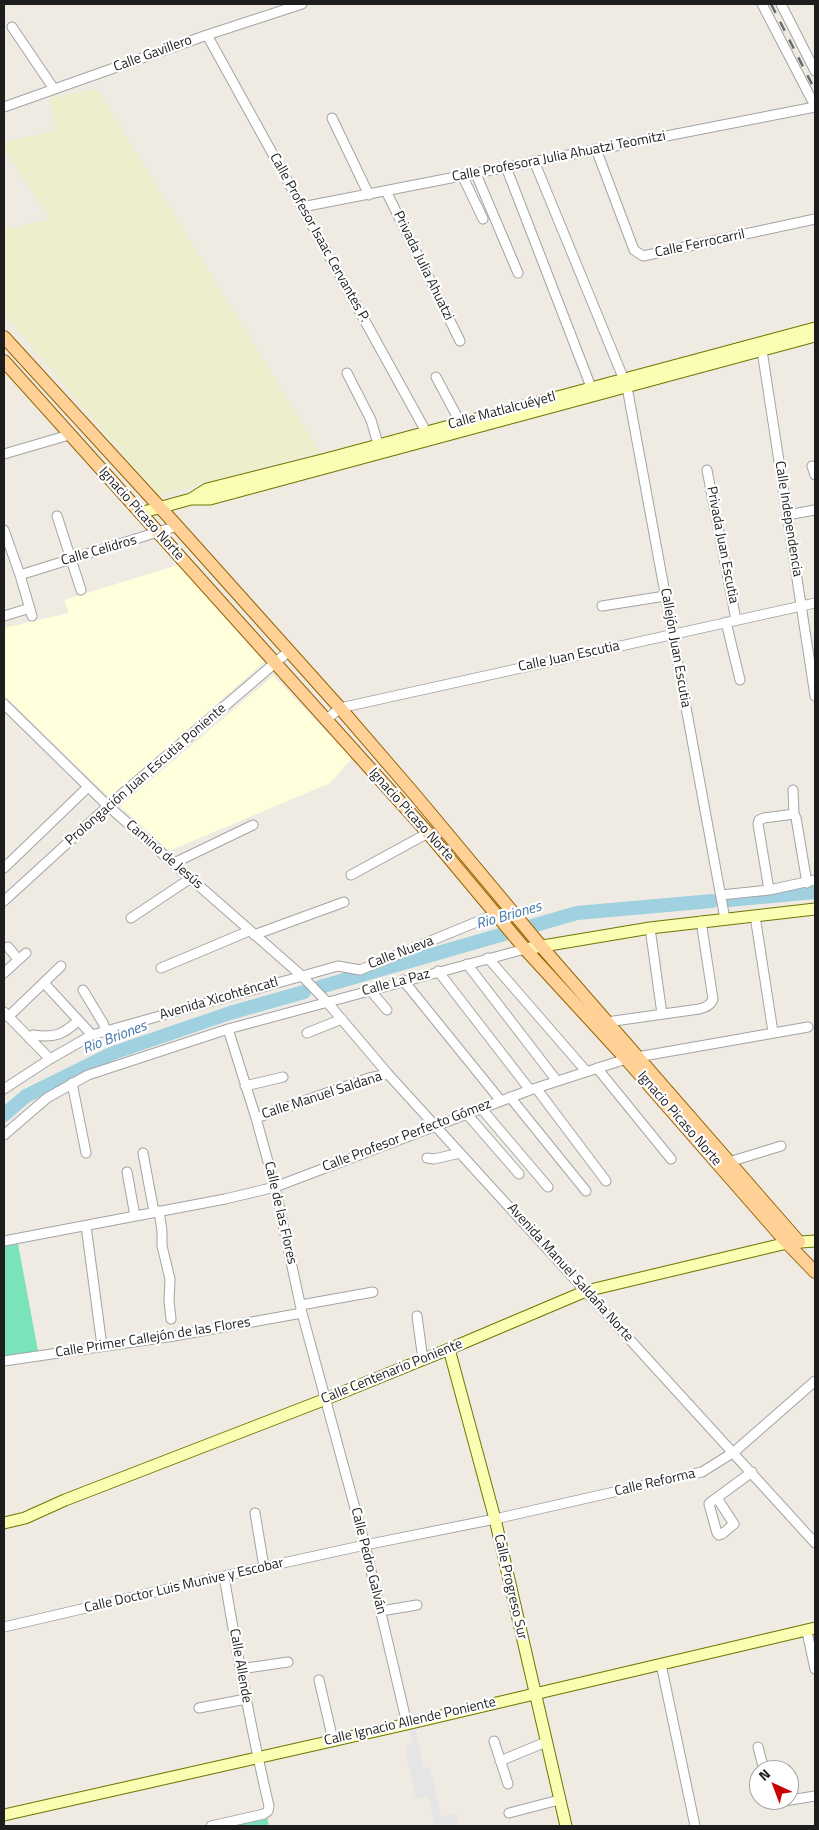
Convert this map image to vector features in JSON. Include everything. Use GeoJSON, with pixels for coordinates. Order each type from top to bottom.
{"type":"FeatureCollection","features":[{"type":"Feature","properties":{"kind":"main road","name":"Ignacio Picaso Norte"},"geometry":{"type":"LineString","coordinates":[[4,337],[178,526],[415,794],[541,946],[607,1022],[632,1058],[793,1242]]}},
{"type":"Feature","properties":{"kind":"main road","name":"Ignacio Picaso Norte"},"geometry":{"type":"LineString","coordinates":[[4,361],[428,833],[525,948],[632,1058],[729,1162],[815,1272]]}},
{"type":"Feature","properties":{"kind":"street","name":"Calle Gavillero"},"geometry":{"type":"LineString","coordinates":[[4,107],[206,35],[302,4]]}},
{"type":"Feature","properties":{"kind":"street"},"geometry":{"type":"LineString","coordinates":[[762,4],[815,106]]}},
{"type":"Feature","properties":{"kind":"street"},"geometry":{"type":"LineString","coordinates":[[782,4],[815,71]]}},
{"type":"Feature","properties":{"kind":"street"},"geometry":{"type":"LineString","coordinates":[[12,27],[54,89]]}},
{"type":"Feature","properties":{"kind":"street","name":"Calle Profesor Isaac Cervantes P."},"geometry":{"type":"LineString","coordinates":[[206,35],[428,436]]}},
{"type":"Feature","properties":{"kind":"street","name":"Calle Profesora Julia Ahuatzi Teomitzi"},"geometry":{"type":"LineString","coordinates":[[302,207],[815,106]]}},
{"type":"Feature","properties":{"kind":"street"},"geometry":{"type":"LineString","coordinates":[[332,118],[369,195]]}},
{"type":"Feature","properties":{"kind":"street","name":"Calle Ferrocarril"},"geometry":{"type":"LineString","coordinates":[[596,149],[634,250],[643,256],[815,219]]}},
{"type":"Feature","properties":{"kind":"street","name":"Callejón Juan Escutia"},"geometry":{"type":"LineString","coordinates":[[534,161],[626,383],[725,919]]}},
{"type":"Feature","properties":{"kind":"street"},"geometry":{"type":"LineString","coordinates":[[506,167],[591,387]]}},
{"type":"Feature","properties":{"kind":"street"},"geometry":{"type":"LineString","coordinates":[[476,174],[518,272]]}},
{"type":"Feature","properties":{"kind":"street"},"geometry":{"type":"LineString","coordinates":[[463,176],[483,219]]}},
{"type":"Feature","properties":{"kind":"street","name":"Privada Julia Ahuatzi"},"geometry":{"type":"LineString","coordinates":[[386,191],[460,341]]}},
{"type":"Feature","properties":{"kind":"street","name":"Calle Matlalcuéyetl"},"geometry":{"type":"LineString","coordinates":[[140,513],[191,499],[210,499],[428,436],[761,346],[815,328]]}},
{"type":"Feature","properties":{"kind":"street","name":"Calle Matlalcuéyetl"},"geometry":{"type":"LineString","coordinates":[[761,346],[815,336]]}},
{"type":"Feature","properties":{"kind":"street","name":"Calle Independencia"},"geometry":{"type":"LineString","coordinates":[[761,346],[815,696]]}},
{"type":"Feature","properties":{"kind":"street"},"geometry":{"type":"LineString","coordinates":[[347,373],[370,420],[378,444]]}},
{"type":"Feature","properties":{"kind":"street"},"geometry":{"type":"LineString","coordinates":[[436,377],[460,422]]}},
{"type":"Feature","properties":{"kind":"street","name":"Calle Matlalcuéyetl"},"geometry":{"type":"LineString","coordinates":[[191,499],[207,489],[378,444],[428,436],[460,422],[591,387],[626,383]]}},
{"type":"Feature","properties":{"kind":"street"},"geometry":{"type":"LineString","coordinates":[[4,454],[70,436]]}},
{"type":"Feature","properties":{"kind":"street"},"geometry":{"type":"LineString","coordinates":[[812,466],[815,475]]}},
{"type":"Feature","properties":{"kind":"street","name":"Privada Juan Escutia"},"geometry":{"type":"LineString","coordinates":[[707,470],[736,620]]}},
{"type":"Feature","properties":{"kind":"street"},"geometry":{"type":"LineString","coordinates":[[787,515],[815,510]]}},
{"type":"Feature","properties":{"kind":"street"},"geometry":{"type":"LineString","coordinates":[[57,516],[81,590]]}},
{"type":"Feature","properties":{"kind":"street","name":"Calle Celidros"},"geometry":{"type":"LineString","coordinates":[[20,575],[178,526]]}},
{"type":"Feature","properties":{"kind":"street"},"geometry":{"type":"LineString","coordinates":[[4,530],[31,612],[4,616]]}},
{"type":"Feature","properties":{"kind":"street"},"geometry":{"type":"LineString","coordinates":[[4,562],[13,559]]}},
{"type":"Feature","properties":{"kind":"street"},"geometry":{"type":"LineString","coordinates":[[602,606],[665,596]]}},
{"type":"Feature","properties":{"kind":"street","name":"Calle Juan Escutia"},"geometry":{"type":"LineString","coordinates":[[326,720],[340,708],[815,603]]}},
{"type":"Feature","properties":{"kind":"street"},"geometry":{"type":"LineString","coordinates":[[726,622],[740,680]]}},
{"type":"Feature","properties":{"kind":"street","name":"Prolongación Juan Escutia Poniente"},"geometry":{"type":"LineString","coordinates":[[4,901],[108,806],[289,651]]}},
{"type":"Feature","properties":{"kind":"street","name":"Camino de Jesús"},"geometry":{"type":"LineString","coordinates":[[4,704],[108,806],[302,976],[327,1002]]}},
{"type":"Feature","properties":{"kind":"street"},"geometry":{"type":"LineString","coordinates":[[4,868],[88,787]]}},
{"type":"Feature","properties":{"kind":"street"},"geometry":{"type":"LineString","coordinates":[[720,895],[769,890],[811,882],[794,814],[793,790]]}},
{"type":"Feature","properties":{"kind":"street"},"geometry":{"type":"LineString","coordinates":[[769,890],[758,824],[759,820],[794,814]]}},
{"type":"Feature","properties":{"kind":"street"},"geometry":{"type":"LineString","coordinates":[[174,863],[253,825]]}},
{"type":"Feature","properties":{"kind":"street"},"geometry":{"type":"LineString","coordinates":[[351,875],[428,833]]}},
{"type":"Feature","properties":{"kind":"street"},"geometry":{"type":"LineString","coordinates":[[131,918],[191,878]]}},
{"type":"Feature","properties":{"kind":"street"},"geometry":{"type":"LineString","coordinates":[[161,968],[251,933],[344,902]]}},
{"type":"Feature","properties":{"kind":"street","name":"Calle La Paz"},"geometry":{"type":"LineString","coordinates":[[4,1136],[47,1098],[88,1075],[228,1029],[525,948],[701,921],[815,909]]}},
{"type":"Feature","properties":{"kind":"street"},"geometry":{"type":"LineString","coordinates":[[755,916],[774,1032]]}},
{"type":"Feature","properties":{"kind":"street","name":"Calle Nueva"},"geometry":{"type":"LineString","coordinates":[[302,976],[338,966],[360,970],[499,918]]}},
{"type":"Feature","properties":{"kind":"street"},"geometry":{"type":"LineString","coordinates":[[607,1022],[698,1009],[707,1007],[711,1003],[713,999],[701,921]]}},
{"type":"Feature","properties":{"kind":"street"},"geometry":{"type":"LineString","coordinates":[[650,928],[662,1014]]}},
{"type":"Feature","properties":{"kind":"street"},"geometry":{"type":"LineString","coordinates":[[8,947],[18,959]]}},
{"type":"Feature","properties":{"kind":"street"},"geometry":{"type":"LineString","coordinates":[[4,973],[26,952]]}},
{"type":"Feature","properties":{"kind":"street"},"geometry":{"type":"LineString","coordinates":[[488,958],[586,1071]]}},
{"type":"Feature","properties":{"kind":"street"},"geometry":{"type":"LineString","coordinates":[[467,964],[557,1081]]}},
{"type":"Feature","properties":{"kind":"street"},"geometry":{"type":"LineString","coordinates":[[50,1059],[6,1015],[61,966]]}},
{"type":"Feature","properties":{"kind":"street"},"geometry":{"type":"LineString","coordinates":[[438,971],[606,1181]]}},
{"type":"Feature","properties":{"kind":"street","name":"Avenida Xicohténcatl"},"geometry":{"type":"LineString","coordinates":[[4,1089],[50,1059],[92,1035],[302,976]]}},
{"type":"Feature","properties":{"kind":"street"},"geometry":{"type":"LineString","coordinates":[[404,980],[586,1192]]}},
{"type":"Feature","properties":{"kind":"street"},"geometry":{"type":"LineString","coordinates":[[44,983],[92,1035]]}},
{"type":"Feature","properties":{"kind":"street"},"geometry":{"type":"LineString","coordinates":[[83,990],[103,1023],[106,1032]]}},
{"type":"Feature","properties":{"kind":"street"},"geometry":{"type":"LineString","coordinates":[[370,990],[387,1010]]}},
{"type":"Feature","properties":{"kind":"street","name":"Avenida Manuel Saldaña Norte"},"geometry":{"type":"LineString","coordinates":[[327,1002],[388,1074],[815,1542]]}},
{"type":"Feature","properties":{"kind":"street"},"geometry":{"type":"LineString","coordinates":[[307,1033],[342,1019]]}},
{"type":"Feature","properties":{"kind":"street"},"geometry":{"type":"LineString","coordinates":[[29,1038],[33,1035],[48,1037],[58,1035],[78,1021]]}},
{"type":"Feature","properties":{"kind":"street","name":"Calle Profesor Perfecto Gómez"},"geometry":{"type":"LineString","coordinates":[[4,1241],[226,1199],[275,1186],[466,1113],[586,1071],[632,1058],[808,1027]]}},
{"type":"Feature","properties":{"kind":"street","name":"Calle de las Flores"},"geometry":{"type":"LineString","coordinates":[[228,1029],[275,1186],[301,1309],[326,1399]]}},
{"type":"Feature","properties":{"kind":"street"},"geometry":{"type":"LineString","coordinates":[[598,1068],[671,1159]]}},
{"type":"Feature","properties":{"kind":"street","name":"Calle Manuel Saldana"},"geometry":{"type":"LineString","coordinates":[[256,1118],[369,1078],[388,1074]]}},
{"type":"Feature","properties":{"kind":"street"},"geometry":{"type":"LineString","coordinates":[[245,1086],[283,1076]]}},
{"type":"Feature","properties":{"kind":"street"},"geometry":{"type":"LineString","coordinates":[[72,1083],[86,1153]]}},
{"type":"Feature","properties":{"kind":"street"},"geometry":{"type":"LineString","coordinates":[[481,1108],[548,1187]]}},
{"type":"Feature","properties":{"kind":"street"},"geometry":{"type":"LineString","coordinates":[[466,1113],[519,1174]]}},
{"type":"Feature","properties":{"kind":"street"},"geometry":{"type":"LineString","coordinates":[[729,1162],[781,1146]]}},
{"type":"Feature","properties":{"kind":"street"},"geometry":{"type":"LineString","coordinates":[[143,1153],[162,1231],[162,1246],[170,1279],[169,1302],[171,1319]]}},
{"type":"Feature","properties":{"kind":"street"},"geometry":{"type":"LineString","coordinates":[[427,1158],[434,1160],[460,1153]]}},
{"type":"Feature","properties":{"kind":"street"},"geometry":{"type":"LineString","coordinates":[[127,1172],[135,1216]]}},
{"type":"Feature","properties":{"kind":"street"},"geometry":{"type":"LineString","coordinates":[[86,1226],[102,1346]]}},
{"type":"Feature","properties":{"kind":"street","name":"Calle Centenario Poniente"},"geometry":{"type":"LineString","coordinates":[[4,1523],[25,1518],[65,1500],[326,1399],[448,1350],[586,1291],[793,1242],[815,1241]]}},
{"type":"Feature","properties":{"kind":"street","name":"Calle Primer Callejón de las Flores"},"geometry":{"type":"LineString","coordinates":[[4,1361],[174,1336],[373,1292]]}},
{"type":"Feature","properties":{"kind":"street"},"geometry":{"type":"LineString","coordinates":[[417,1316],[423,1360]]}},
{"type":"Feature","properties":{"kind":"street","name":"Calle Progreso Sur"},"geometry":{"type":"LineString","coordinates":[[448,1350],[495,1520],[566,1826]]}},
{"type":"Feature","properties":{"kind":"street","name":"Calle Reforma"},"geometry":{"type":"LineString","coordinates":[[365,1545],[495,1520],[702,1472],[734,1452],[815,1381]]}},
{"type":"Feature","properties":{"kind":"street","name":"Calle Pedro Galván"},"geometry":{"type":"LineString","coordinates":[[326,1399],[365,1545],[408,1724]]}},
{"type":"Feature","properties":{"kind":"street"},"geometry":{"type":"LineString","coordinates":[[717,1498],[752,1472]]}},
{"type":"Feature","properties":{"kind":"street"},"geometry":{"type":"LineString","coordinates":[[255,1513],[264,1567]]}},
{"type":"Feature","properties":{"kind":"street","name":"Calle Doctor Luis Munive y Escobar"},"geometry":{"type":"LineString","coordinates":[[4,1627],[365,1545]]}},
{"type":"Feature","properties":{"kind":"street","name":"Calle Allende"},"geometry":{"type":"LineString","coordinates":[[211,1826],[268,1811],[269,1806],[257,1757],[224,1576]]}},
{"type":"Feature","properties":{"kind":"street"},"geometry":{"type":"LineString","coordinates":[[381,1611],[417,1605]]}},
{"type":"Feature","properties":{"kind":"street"},"geometry":{"type":"LineString","coordinates":[[811,1630],[815,1669]]}},
{"type":"Feature","properties":{"kind":"street","name":"Calle Ignacio Allende Poniente"},"geometry":{"type":"LineString","coordinates":[[4,1814],[408,1724],[534,1693],[811,1630]]}},
{"type":"Feature","properties":{"kind":"street"},"geometry":{"type":"LineString","coordinates":[[240,1669],[288,1662]]}},
{"type":"Feature","properties":{"kind":"street"},"geometry":{"type":"LineString","coordinates":[[661,1664],[695,1826]]}},
{"type":"Feature","properties":{"kind":"street"},"geometry":{"type":"LineString","coordinates":[[319,1680],[333,1740]]}},
{"type":"Feature","properties":{"kind":"street"},"geometry":{"type":"LineString","coordinates":[[199,1708],[246,1699]]}},
{"type":"Feature","properties":{"kind":"street"},"geometry":{"type":"LineString","coordinates":[[494,1741],[508,1784]]}},
{"type":"Feature","properties":{"kind":"street"},"geometry":{"type":"LineString","coordinates":[[500,1761],[546,1742]]}},
{"type":"Feature","properties":{"kind":"street"},"geometry":{"type":"LineString","coordinates":[[758,1747],[761,1760]]}},
{"type":"Feature","properties":{"kind":"street"},"geometry":{"type":"LineString","coordinates":[[799,1799],[815,1796]]}},
{"type":"Feature","properties":{"kind":"street"},"geometry":{"type":"LineString","coordinates":[[509,1813],[560,1800]]}},
{"type":"Feature","properties":{"kind":"shaded area"},"geometry":{"type":"Polygon","coordinates":[[[97,89],[320,452],[158,496],[4,314],[4,229],[51,219],[4,149],[4,142],[56,131],[50,98],[97,89]]]}},
{"type":"Feature","properties":{"kind":"shaded area"},"geometry":{"type":"Polygon","coordinates":[[[178,565],[264,662],[110,798],[4,695],[4,628],[69,613],[64,600],[178,565]]]}},
{"type":"Feature","properties":{"kind":"shaded area"},"geometry":{"type":"Polygon","coordinates":[[[273,676],[352,758],[330,783],[169,851],[120,806],[273,676]]]}},
{"type":"Feature","properties":{"kind":"shaded area"},"geometry":{"type":"Polygon","coordinates":[[[416,1729],[423,1768],[430,1767],[441,1816],[457,1814],[459,1826],[435,1826],[428,1796],[416,1799],[405,1747],[412,1743],[410,1731],[416,1729]]]}},
{"type":"Feature","properties":{"kind":"green space"},"geometry":{"type":"Polygon","coordinates":[[[18,1244],[38,1351],[4,1357],[4,1246],[18,1244]]]}},
{"type":"Feature","properties":{"kind":"green space"},"geometry":{"type":"Polygon","coordinates":[[[267,1817],[269,1826],[231,1826],[267,1817]]]}},
{"type":"Feature","properties":{"kind":"waterway","name":"Rio Briones"},"geometry":{"type":"LineString","coordinates":[[729,900],[815,892]]}},
{"type":"Feature","properties":{"kind":"waterway","name":"Rio Briones"},"geometry":{"type":"LineString","coordinates":[[320,987],[577,913],[712,901]]}},
{"type":"Feature","properties":{"kind":"waterway","name":"Rio Briones"},"geometry":{"type":"LineString","coordinates":[[4,1115],[26,1096],[113,1053],[230,1013],[304,992]]}},
{"type":"Feature","properties":{"kind":"railway"},"geometry":{"type":"LineString","coordinates":[[771,4],[815,90]]}}]}
